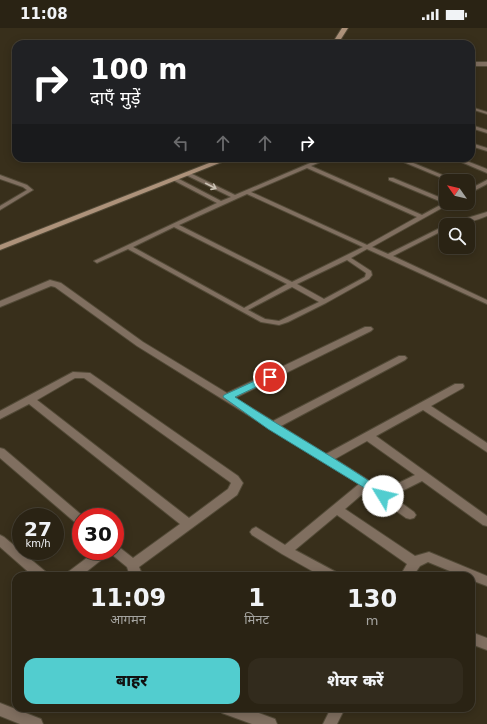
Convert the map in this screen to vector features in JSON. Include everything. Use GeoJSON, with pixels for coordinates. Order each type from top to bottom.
{"type":"FeatureCollection","features":[{"type":"Feature","properties":{"kind":"street"},"geometry":{"type":"LineString","coordinates":[[338,40],[345,28]]}},
{"type":"Feature","properties":{"kind":"street"},"geometry":{"type":"LineString","coordinates":[[475,64],[486,63]]}},
{"type":"Feature","properties":{"kind":"street"},"geometry":{"type":"LineString","coordinates":[[0,248],[218,162]]}},
{"type":"Feature","properties":{"kind":"street"},"geometry":{"type":"LineString","coordinates":[[0,304],[50,283],[58,285],[140,344],[228,397],[366,484],[410,514]]}},
{"type":"Feature","properties":{"kind":"street"},"geometry":{"type":"LineString","coordinates":[[228,397],[368,329]]}},
{"type":"Feature","properties":{"kind":"street"},"geometry":{"type":"LineString","coordinates":[[272,426],[402,358]]}},
{"type":"Feature","properties":{"kind":"street"},"geometry":{"type":"LineString","coordinates":[[0,416],[73,375],[86,375],[234,479],[237,483],[233,492],[140,559],[135,571],[124,559]]}},
{"type":"Feature","properties":{"kind":"street"},"geometry":{"type":"LineString","coordinates":[[326,459],[459,386]]}},
{"type":"Feature","properties":{"kind":"street"},"geometry":{"type":"LineString","coordinates":[[29,399],[189,524]]}},
{"type":"Feature","properties":{"kind":"street"},"geometry":{"type":"LineString","coordinates":[[424,406],[487,448]]}},
{"type":"Feature","properties":{"kind":"street"},"geometry":{"type":"LineString","coordinates":[[368,436],[487,522]]}},
{"type":"Feature","properties":{"kind":"street"},"geometry":{"type":"LineString","coordinates":[[0,452],[72,513]]}},
{"type":"Feature","properties":{"kind":"street"},"geometry":{"type":"LineString","coordinates":[[383,496],[422,476]]}},
{"type":"Feature","properties":{"kind":"street"},"geometry":{"type":"LineString","coordinates":[[286,551],[366,484]]}},
{"type":"Feature","properties":{"kind":"street"},"geometry":{"type":"LineString","coordinates":[[336,510],[414,562]]}},
{"type":"Feature","properties":{"kind":"street"},"geometry":{"type":"LineString","coordinates":[[256,532],[286,551],[325,572]]}},
{"type":"Feature","properties":{"kind":"street"},"geometry":{"type":"LineString","coordinates":[[0,540],[37,572]]}},
{"type":"Feature","properties":{"kind":"street"},"geometry":{"type":"LineString","coordinates":[[408,572],[414,562],[421,558],[429,557],[465,572]]}},
{"type":"Feature","properties":{"kind":"street"},"geometry":{"type":"LineString","coordinates":[[77,572],[93,560]]}},
{"type":"Feature","properties":{"kind":"street"},"geometry":{"type":"LineString","coordinates":[[475,576],[487,581]]}},
{"type":"Feature","properties":{"kind":"street"},"geometry":{"type":"LineString","coordinates":[[475,640],[487,644]]}},
{"type":"Feature","properties":{"kind":"street"},"geometry":{"type":"LineString","coordinates":[[0,709],[36,724]]}},
{"type":"Feature","properties":{"kind":"street"},"geometry":{"type":"LineString","coordinates":[[238,712],[270,724]]}},
{"type":"Feature","properties":{"kind":"street"},"geometry":{"type":"LineString","coordinates":[[330,724],[336,712]]}},
{"type":"Feature","properties":{"kind":"lane"},"geometry":{"type":"LineString","coordinates":[[475,109],[487,113]]}},
{"type":"Feature","properties":{"kind":"lane"},"geometry":{"type":"LineString","coordinates":[[475,128],[487,132]]}},
{"type":"Feature","properties":{"kind":"lane"},"geometry":{"type":"LineString","coordinates":[[475,146],[487,150]]}},
{"type":"Feature","properties":{"kind":"lane"},"geometry":{"type":"LineString","coordinates":[[97,262],[174,225],[316,162]]}},
{"type":"Feature","properties":{"kind":"lane"},"geometry":{"type":"LineString","coordinates":[[406,162],[439,175]]}},
{"type":"Feature","properties":{"kind":"lane"},"geometry":{"type":"LineString","coordinates":[[465,162],[487,171]]}},
{"type":"Feature","properties":{"kind":"lane"},"geometry":{"type":"LineString","coordinates":[[307,166],[421,217]]}},
{"type":"Feature","properties":{"kind":"lane"},"geometry":{"type":"LineString","coordinates":[[188,174],[234,198]]}},
{"type":"Feature","properties":{"kind":"lane"},"geometry":{"type":"LineString","coordinates":[[0,178],[25,186],[30,190],[0,208]]}},
{"type":"Feature","properties":{"kind":"lane"},"geometry":{"type":"LineString","coordinates":[[175,179],[221,204]]}},
{"type":"Feature","properties":{"kind":"lane"},"geometry":{"type":"LineString","coordinates":[[391,179],[439,200]]}},
{"type":"Feature","properties":{"kind":"lane"},"geometry":{"type":"LineString","coordinates":[[476,188],[487,182]]}},
{"type":"Feature","properties":{"kind":"lane"},"geometry":{"type":"LineString","coordinates":[[476,188],[487,189]]}},
{"type":"Feature","properties":{"kind":"lane"},"geometry":{"type":"LineString","coordinates":[[247,192],[487,302]]}},
{"type":"Feature","properties":{"kind":"lane"},"geometry":{"type":"LineString","coordinates":[[244,310],[292,284],[347,258],[365,246],[439,207]]}},
{"type":"Feature","properties":{"kind":"lane"},"geometry":{"type":"LineString","coordinates":[[475,218],[487,214]]}},
{"type":"Feature","properties":{"kind":"lane"},"geometry":{"type":"LineString","coordinates":[[174,225],[292,284],[324,302]]}},
{"type":"Feature","properties":{"kind":"lane"},"geometry":{"type":"LineString","coordinates":[[387,257],[439,231]]}},
{"type":"Feature","properties":{"kind":"lane"},"geometry":{"type":"LineString","coordinates":[[129,247],[263,320],[279,323],[324,302],[370,275],[364,268],[347,258]]}},
{"type":"Feature","properties":{"kind":"route"},"geometry":{"type":"LineString","coordinates":[[270,377],[228,397],[383,496]]}}]}
